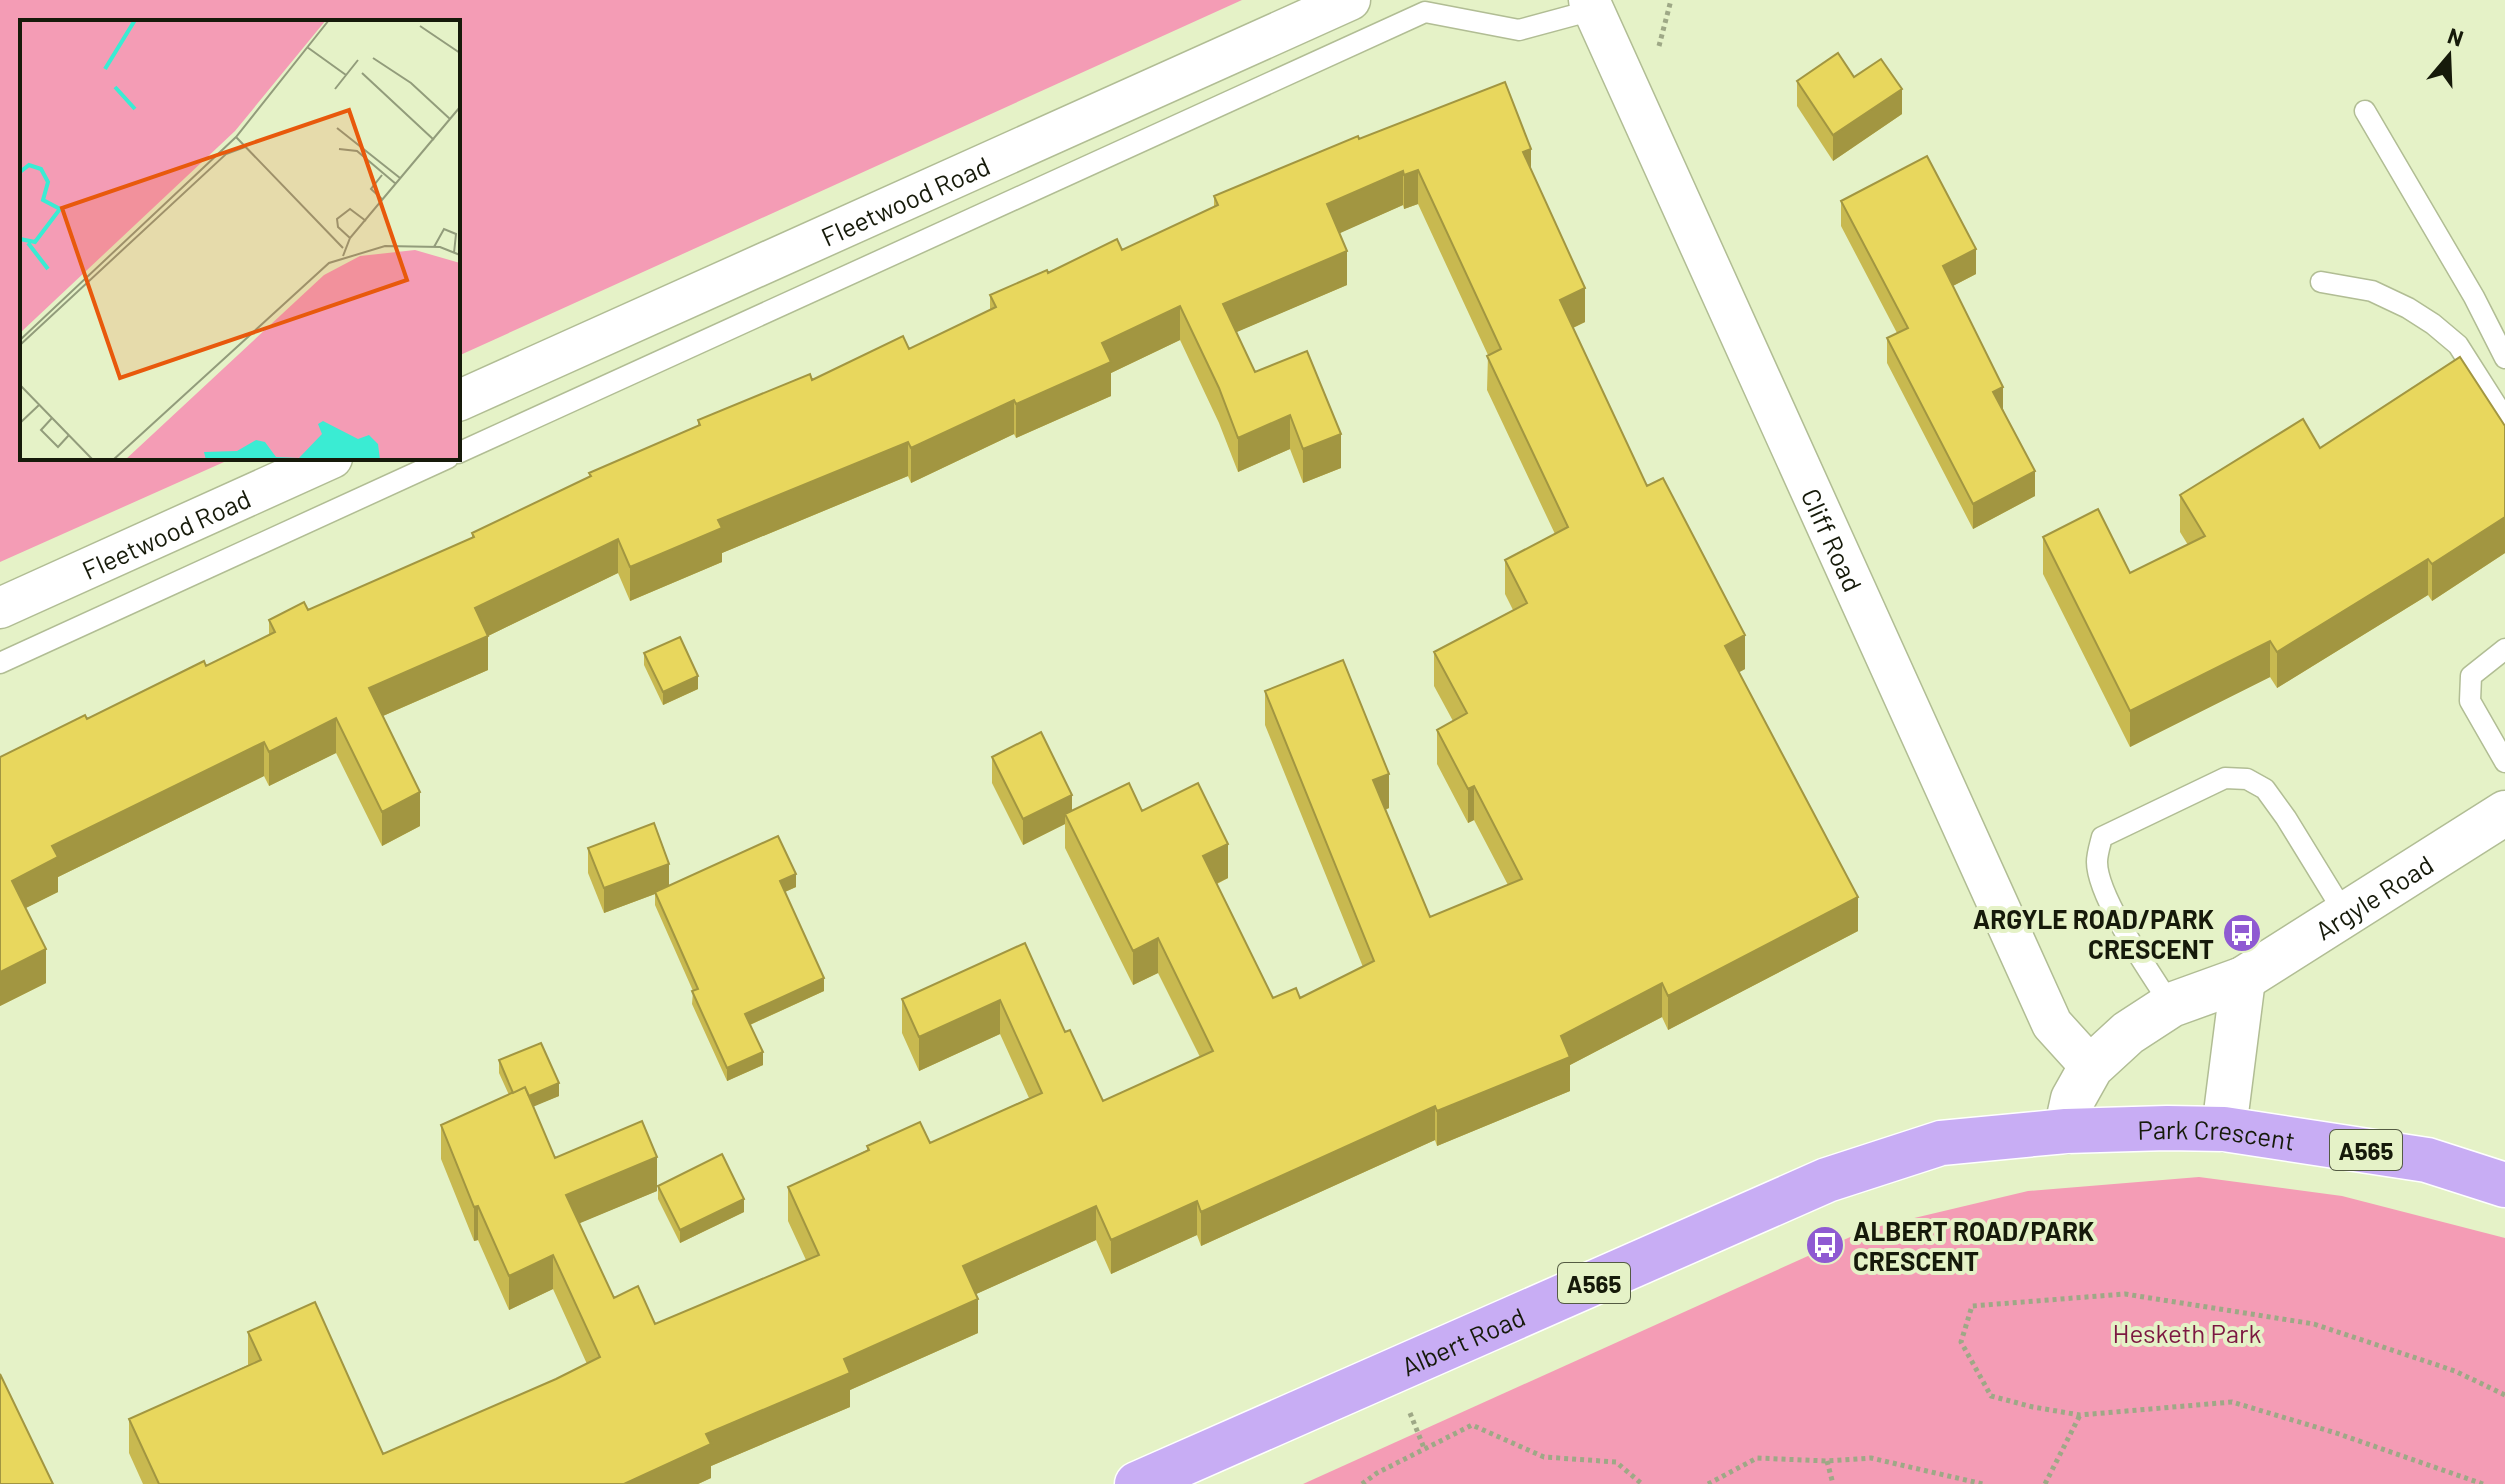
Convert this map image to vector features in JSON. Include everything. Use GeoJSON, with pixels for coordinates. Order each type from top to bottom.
{"type":"FeatureCollection","features":[{"type":"Feature","properties":{"kind":"highway","name":"Park Crescent"},"geometry":{"type":"LineString","coordinates":[[2066,1131],[2224,1129],[2427,1160],[2505,1185]]}},
{"type":"Feature","properties":{"kind":"highway","name":"Albert Road"},"geometry":{"type":"LineString","coordinates":[[1137,1484],[1827,1180],[1941,1143],[2066,1131]]}},
{"type":"Feature","properties":{"kind":"street","name":"Fleetwood Road"},"geometry":{"type":"LineString","coordinates":[[460,400],[1350,0]]}},
{"type":"Feature","properties":{"kind":"street","name":"Cliff Road"},"geometry":{"type":"LineString","coordinates":[[1591,5],[2052,1024],[2091,1067]]}},
{"type":"Feature","properties":{"kind":"street","name":"Fleetwood Road"},"geometry":{"type":"LineString","coordinates":[[0,608],[328,460]]}},
{"type":"Feature","properties":{"kind":"street","name":"Argyle Road"},"geometry":{"type":"LineString","coordinates":[[2066,1131],[2073,1099],[2091,1067],[2128,1033],[2171,1005],[2243,979],[2505,813]]}},
{"type":"Feature","properties":{"kind":"street"},"geometry":{"type":"LineString","coordinates":[[2224,1129],[2243,979]]}},
{"type":"Feature","properties":{"kind":"lane"},"geometry":{"type":"LineString","coordinates":[[460,452],[1425,12],[1519,30],[1591,5]]}},
{"type":"Feature","properties":{"kind":"lane"},"geometry":{"type":"LineString","coordinates":[[2365,111],[2474,297],[2505,358]]}},
{"type":"Feature","properties":{"kind":"lane"},"geometry":{"type":"LineString","coordinates":[[2321,282],[2372,291],[2433,324],[2458,345],[2505,419]]}},
{"type":"Feature","properties":{"kind":"lane"},"geometry":{"type":"LineString","coordinates":[[0,663],[444,460]]}},
{"type":"Feature","properties":{"kind":"lane"},"geometry":{"type":"LineString","coordinates":[[2505,649],[2471,676],[2470,701],[2505,762]]}},
{"type":"Feature","properties":{"kind":"lane"},"geometry":{"type":"LineString","coordinates":[[2171,1005],[2139,957],[2103,888],[2097,862],[2102,837],[2122,825],[2225,778],[2247,779],[2265,789],[2279,808],[2345,914]]}},
{"type":"Feature","properties":{"kind":"path"},"geometry":{"type":"LineString","coordinates":[[2483,1484],[2336,1433],[2232,1402],[2080,1415],[1991,1396],[1961,1342],[1972,1306],[2125,1294],[2314,1324],[2455,1371],[2505,1395]]}},
{"type":"Feature","properties":{"kind":"path"},"geometry":{"type":"LineString","coordinates":[[2045,1484],[2080,1415]]}},
{"type":"Feature","properties":{"kind":"path"},"geometry":{"type":"LineString","coordinates":[[1362,1484],[1377,1473],[1472,1425],[1544,1457],[1616,1462],[1642,1484]]}},
{"type":"Feature","properties":{"kind":"path"},"geometry":{"type":"LineString","coordinates":[[1708,1484],[1757,1458],[1827,1461],[1871,1458],[1983,1484]]}},
{"type":"Feature","properties":{"kind":"path"},"geometry":{"type":"LineString","coordinates":[[1827,1461],[1833,1484]]}},
{"type":"Feature","properties":{"kind":"green space"},"geometry":{"type":"Polygon","coordinates":[[[0,0],[1242,0],[460,355],[460,20],[20,20],[20,460],[229,460],[0,562],[0,0]]]}},
{"type":"Feature","properties":{"kind":"green space","name":"Hesketh Park"},"geometry":{"type":"Polygon","coordinates":[[[2199,1177],[2342,1196],[2505,1238],[2505,1484],[1303,1484],[1868,1229],[2028,1191],[2199,1177]]]}},
{"type":"Feature","properties":{"kind":"building"},"geometry":{"type":"Polygon","coordinates":[[[1838,53],[1854,77],[1881,59],[1902,89],[1833,135],[1797,81],[1838,53]]]}},
{"type":"Feature","properties":{"kind":"building"},"geometry":{"type":"Polygon","coordinates":[[[1505,82],[1531,149],[1523,152],[1585,288],[1560,300],[1647,486],[1663,478],[1745,635],[1725,646],[1858,897],[1668,996],[1662,983],[1561,1036],[1570,1057],[1437,1111],[1435,1106],[1201,1212],[1197,1201],[1111,1240],[1096,1206],[963,1266],[978,1299],[844,1359],[850,1373],[706,1434],[711,1444],[624,1484],[159,1484],[129,1419],[261,1360],[248,1332],[315,1302],[383,1454],[600,1357],[553,1255],[509,1276],[478,1206],[474,1207],[441,1125],[525,1087],[555,1158],[642,1121],[657,1157],[566,1195],[614,1298],[638,1286],[655,1324],[819,1255],[788,1187],[869,1150],[867,1146],[920,1122],[930,1143],[1042,1093],[1000,1000],[919,1037],[902,999],[1025,943],[1065,1032],[1070,1030],[1103,1101],[1213,1051],[1158,938],[1133,951],[1065,814],[1129,783],[1142,811],[1198,783],[1228,844],[1203,856],[1273,998],[1296,988],[1300,998],[1374,961],[1265,691],[1343,660],[1389,774],[1373,780],[1430,917],[1522,879],[1474,786],[1468,789],[1437,730],[1467,713],[1434,652],[1527,603],[1505,560],[1568,527],[1487,356],[1501,349],[1418,170],[1404,175],[1403,171],[1327,204],[1347,251],[1223,304],[1255,372],[1307,351],[1341,434],[1303,449],[1290,415],[1238,438],[1219,388],[1180,306],[1102,343],[1111,362],[1016,404],[1014,400],[911,448],[908,442],[718,520],[722,528],[630,567],[618,539],[475,608],[488,636],[369,688],[420,792],[382,812],[336,718],[269,752],[264,742],[52,846],[58,857],[12,881],[46,949],[0,972],[0,757],[85,715],[87,719],[204,661],[206,666],[275,632],[269,620],[304,602],[308,610],[474,537],[472,533],[591,476],[589,473],[700,425],[698,420],[810,374],[812,380],[903,336],[909,349],[996,307],[990,295],[1047,270],[1048,273],[1117,239],[1122,250],[1218,205],[1214,196],[1358,136],[1359,139],[1505,82]]]}},
{"type":"Feature","properties":{"kind":"building"},"geometry":{"type":"Polygon","coordinates":[[[1927,156],[1976,249],[1943,266],[2003,387],[1993,392],[2035,471],[1973,504],[1887,338],[1908,328],[1841,201],[1927,156]]]}},
{"type":"Feature","properties":{"kind":"building"},"geometry":{"type":"Polygon","coordinates":[[[2460,357],[2505,426],[2505,517],[2432,564],[2428,559],[2277,652],[2270,641],[2130,711],[2043,537],[2098,509],[2130,573],[2205,536],[2180,495],[2303,419],[2320,448],[2460,357]]]}},
{"type":"Feature","properties":{"kind":"building"},"geometry":{"type":"Polygon","coordinates":[[[680,637],[698,676],[663,692],[644,653],[680,637]]]}},
{"type":"Feature","properties":{"kind":"building"},"geometry":{"type":"Polygon","coordinates":[[[1041,732],[1072,795],[1023,819],[992,757],[1041,732]]]}},
{"type":"Feature","properties":{"kind":"building"},"geometry":{"type":"Polygon","coordinates":[[[654,823],[669,864],[604,888],[588,848],[654,823]]]}},
{"type":"Feature","properties":{"kind":"building"},"geometry":{"type":"Polygon","coordinates":[[[778,836],[796,874],[780,881],[824,978],[745,1014],[763,1052],[727,1068],[692,991],[698,989],[655,892],[778,836]]]}},
{"type":"Feature","properties":{"kind":"building"},"geometry":{"type":"Polygon","coordinates":[[[541,1043],[559,1083],[529,1096],[525,1087],[513,1093],[499,1060],[541,1043]]]}},
{"type":"Feature","properties":{"kind":"building"},"geometry":{"type":"Polygon","coordinates":[[[722,1154],[744,1199],[680,1230],[658,1186],[722,1154]]]}},
{"type":"Feature","properties":{"kind":"building"},"geometry":{"type":"Polygon","coordinates":[[[0,1374],[53,1484],[0,1484],[0,1374]]]}},
{"type":"Feature","properties":{"kind":"place","name":"ARGYLE ROAD/PARK CRESCENT"},"geometry":{"type":"Point","coordinates":[2242,933]}},
{"type":"Feature","properties":{"kind":"place","name":"ALBERT ROAD/PARK CRESCENT"},"geometry":{"type":"Point","coordinates":[1825,1245]}}]}
